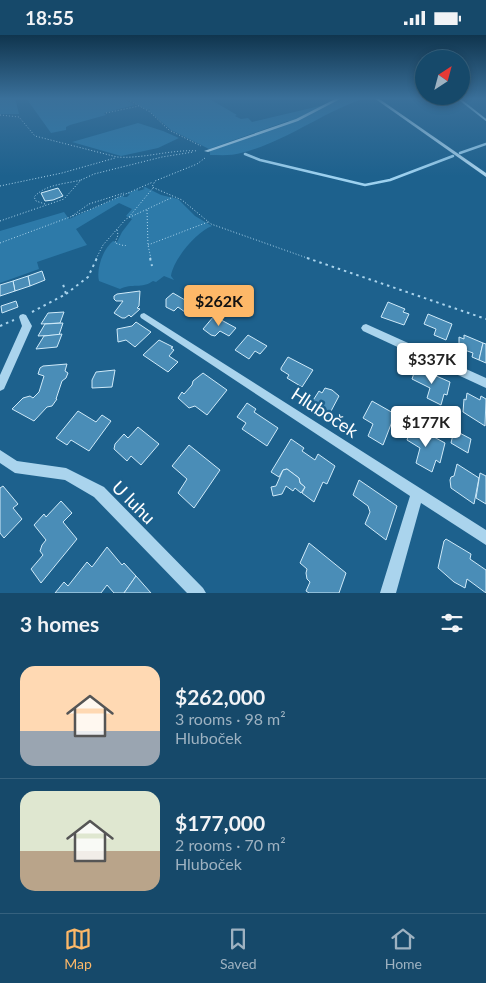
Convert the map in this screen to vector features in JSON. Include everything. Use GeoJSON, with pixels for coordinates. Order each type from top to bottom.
{"type":"FeatureCollection","features":[{"type":"Feature","properties":{"kind":"street"},"geometry":{"type":"LineString","coordinates":[[206,151],[285,124]]}},
{"type":"Feature","properties":{"kind":"street"},"geometry":{"type":"LineString","coordinates":[[413,124],[486,175]]}},
{"type":"Feature","properties":{"kind":"street","name":"Hluboček"},"geometry":{"type":"LineString","coordinates":[[144,316],[486,538]]}},
{"type":"Feature","properties":{"kind":"street"},"geometry":{"type":"LineString","coordinates":[[0,386],[27,327],[23,317]]}},
{"type":"Feature","properties":{"kind":"street"},"geometry":{"type":"LineString","coordinates":[[366,328],[486,383]]}},
{"type":"Feature","properties":{"kind":"street","name":"U luhu"},"geometry":{"type":"LineString","coordinates":[[0,456],[15,467],[66,474],[99,492],[198,593]]}},
{"type":"Feature","properties":{"kind":"street"},"geometry":{"type":"LineString","coordinates":[[388,593],[418,493]]}},
{"type":"Feature","properties":{"kind":"path"},"geometry":{"type":"LineString","coordinates":[[25,124],[35,136],[117,157],[181,149],[206,151]]}},
{"type":"Feature","properties":{"kind":"path"},"geometry":{"type":"LineString","coordinates":[[70,217],[84,207],[205,160],[206,151],[204,147],[169,130],[163,124]]}},
{"type":"Feature","properties":{"kind":"path"},"geometry":{"type":"LineString","coordinates":[[48,204],[36,201],[34,197],[36,193],[81,180],[94,174],[195,151]]}},
{"type":"Feature","properties":{"kind":"path"},"geometry":{"type":"LineString","coordinates":[[0,186],[62,173],[117,157]]}},
{"type":"Feature","properties":{"kind":"path"},"geometry":{"type":"LineString","coordinates":[[0,221],[64,199],[81,180]]}},
{"type":"Feature","properties":{"kind":"path"},"geometry":{"type":"LineString","coordinates":[[0,326],[23,317],[66,294],[92,272],[98,253],[103,245],[153,188],[152,184],[155,181]]}},
{"type":"Feature","properties":{"kind":"path"},"geometry":{"type":"LineString","coordinates":[[153,188],[175,196],[208,223],[408,295],[486,319]]}},
{"type":"Feature","properties":{"kind":"path"},"geometry":{"type":"LineString","coordinates":[[0,243],[70,217],[128,191]]}},
{"type":"Feature","properties":{"kind":"path"},"geometry":{"type":"LineString","coordinates":[[126,219],[175,196]]}},
{"type":"Feature","properties":{"kind":"path"},"geometry":{"type":"LineString","coordinates":[[147,210],[148,245],[152,266]]}},
{"type":"Feature","properties":{"kind":"path"},"geometry":{"type":"LineString","coordinates":[[148,245],[208,223]]}},
{"type":"Feature","properties":{"kind":"path"},"geometry":{"type":"LineString","coordinates":[[116,230],[118,235],[115,243],[127,245]]}},
{"type":"Feature","properties":{"kind":"path"},"geometry":{"type":"LineString","coordinates":[[62,281],[66,294]]}},
{"type":"Feature","properties":{"kind":"shaded area"},"geometry":{"type":"Polygon","coordinates":[[[45,124],[73,124],[66,127],[66,130],[51,133],[45,124]]]}},
{"type":"Feature","properties":{"kind":"shaded area"},"geometry":{"type":"Polygon","coordinates":[[[134,124],[141,124],[179,138],[158,148],[121,156],[72,142],[134,124]]]}},
{"type":"Feature","properties":{"kind":"shaded area"},"geometry":{"type":"Polygon","coordinates":[[[164,124],[279,124],[209,149],[171,130],[164,124]]]}},
{"type":"Feature","properties":{"kind":"shaded area"},"geometry":{"type":"Polygon","coordinates":[[[284,124],[308,124],[273,142],[237,154],[210,155],[210,151],[284,124]]]}},
{"type":"Feature","properties":{"kind":"shaded area"},"geometry":{"type":"Polygon","coordinates":[[[145,187],[161,195],[178,199],[195,216],[212,226],[199,234],[186,247],[173,270],[171,276],[174,280],[164,276],[156,282],[153,281],[145,285],[129,286],[120,289],[99,281],[99,265],[103,254],[113,241],[117,242],[132,219],[126,216],[132,209],[119,203],[76,229],[87,245],[37,262],[39,269],[0,283],[0,231],[64,212],[69,219],[124,195],[123,197],[127,197],[130,194],[126,194],[138,189],[138,191],[145,189],[143,188],[145,187]]]}},
{"type":"Feature","properties":{"kind":"building"},"geometry":{"type":"Polygon","coordinates":[[[58,188],[63,196],[45,201],[41,193],[58,188]]]}},
{"type":"Feature","properties":{"kind":"building"},"geometry":{"type":"Polygon","coordinates":[[[42,271],[45,280],[30,286],[28,276],[42,271]]]}},
{"type":"Feature","properties":{"kind":"building"},"geometry":{"type":"Polygon","coordinates":[[[28,276],[30,286],[15,291],[13,281],[28,276]]]}},
{"type":"Feature","properties":{"kind":"building"},"geometry":{"type":"Polygon","coordinates":[[[13,281],[15,291],[0,296],[0,285],[13,281]]]}},
{"type":"Feature","properties":{"kind":"building"},"geometry":{"type":"Polygon","coordinates":[[[140,291],[139,306],[137,308],[140,309],[131,317],[129,315],[122,318],[114,313],[123,301],[116,301],[114,296],[140,291]]]}},
{"type":"Feature","properties":{"kind":"building"},"geometry":{"type":"Polygon","coordinates":[[[173,293],[197,307],[189,315],[178,307],[174,311],[166,307],[166,299],[173,293]]]}},
{"type":"Feature","properties":{"kind":"building"},"geometry":{"type":"Polygon","coordinates":[[[16,301],[18,307],[2,313],[1,306],[16,301]]]}},
{"type":"Feature","properties":{"kind":"building"},"geometry":{"type":"Polygon","coordinates":[[[388,302],[405,309],[403,312],[409,314],[404,325],[381,317],[388,302]]]}},
{"type":"Feature","properties":{"kind":"building"},"geometry":{"type":"Polygon","coordinates":[[[64,312],[60,323],[41,324],[48,313],[64,312]]]}},
{"type":"Feature","properties":{"kind":"building"},"geometry":{"type":"Polygon","coordinates":[[[428,314],[452,324],[446,340],[434,335],[436,329],[424,324],[428,314]]]}},
{"type":"Feature","properties":{"kind":"building"},"geometry":{"type":"Polygon","coordinates":[[[214,316],[236,328],[229,336],[220,331],[215,336],[211,335],[203,329],[214,316]]]}},
{"type":"Feature","properties":{"kind":"building"},"geometry":{"type":"Polygon","coordinates":[[[136,322],[151,332],[135,347],[126,340],[118,342],[117,329],[132,326],[136,322]]]}},
{"type":"Feature","properties":{"kind":"building"},"geometry":{"type":"Polygon","coordinates":[[[63,323],[59,335],[38,336],[45,324],[63,323]]]}},
{"type":"Feature","properties":{"kind":"building"},"geometry":{"type":"Polygon","coordinates":[[[62,334],[57,347],[36,349],[44,336],[62,334]]]}},
{"type":"Feature","properties":{"kind":"building"},"geometry":{"type":"Polygon","coordinates":[[[248,335],[267,346],[260,354],[255,351],[249,359],[235,350],[248,335]]]}},
{"type":"Feature","properties":{"kind":"building"},"geometry":{"type":"Polygon","coordinates":[[[464,335],[483,343],[479,360],[472,357],[473,353],[459,348],[459,337],[464,339],[464,335]]]}},
{"type":"Feature","properties":{"kind":"building"},"geometry":{"type":"Polygon","coordinates":[[[159,340],[173,347],[171,348],[174,350],[169,356],[178,362],[168,372],[143,355],[159,340]]]}},
{"type":"Feature","properties":{"kind":"building"},"geometry":{"type":"Polygon","coordinates":[[[483,343],[486,344],[486,363],[479,360],[483,343]]]}},
{"type":"Feature","properties":{"kind":"building"},"geometry":{"type":"Polygon","coordinates":[[[288,357],[313,370],[302,387],[287,378],[289,375],[281,370],[288,357]]]}},
{"type":"Feature","properties":{"kind":"building"},"geometry":{"type":"Polygon","coordinates":[[[67,364],[65,371],[68,373],[62,381],[57,399],[52,406],[47,407],[34,421],[12,409],[23,398],[30,396],[33,398],[39,392],[44,376],[38,374],[40,368],[43,366],[67,364]]]}},
{"type":"Feature","properties":{"kind":"building"},"geometry":{"type":"Polygon","coordinates":[[[416,367],[450,382],[447,395],[444,394],[441,405],[427,398],[430,388],[412,379],[416,367]]]}},
{"type":"Feature","properties":{"kind":"building"},"geometry":{"type":"Polygon","coordinates":[[[115,370],[112,387],[92,388],[92,380],[96,372],[115,370]]]}},
{"type":"Feature","properties":{"kind":"building"},"geometry":{"type":"Polygon","coordinates":[[[203,373],[227,390],[207,415],[195,406],[189,408],[178,398],[203,373]]]}},
{"type":"Feature","properties":{"kind":"building"},"geometry":{"type":"Polygon","coordinates":[[[325,388],[332,390],[339,396],[330,413],[312,402],[319,391],[322,393],[325,388]]]}},
{"type":"Feature","properties":{"kind":"building"},"geometry":{"type":"Polygon","coordinates":[[[467,393],[480,400],[481,396],[486,399],[485,426],[463,412],[464,399],[466,400],[467,393]]]}},
{"type":"Feature","properties":{"kind":"building"},"geometry":{"type":"Polygon","coordinates":[[[372,401],[395,414],[383,445],[368,436],[373,424],[363,418],[372,401]]]}},
{"type":"Feature","properties":{"kind":"building"},"geometry":{"type":"Polygon","coordinates":[[[247,403],[256,409],[254,412],[278,428],[267,446],[242,429],[246,423],[237,417],[247,403]]]}},
{"type":"Feature","properties":{"kind":"building"},"geometry":{"type":"Polygon","coordinates":[[[78,411],[96,422],[102,415],[111,421],[89,451],[71,440],[67,445],[56,438],[78,411]]]}},
{"type":"Feature","properties":{"kind":"building"},"geometry":{"type":"Polygon","coordinates":[[[412,425],[445,443],[440,463],[436,460],[432,472],[416,463],[420,448],[407,440],[412,425]]]}},
{"type":"Feature","properties":{"kind":"building"},"geometry":{"type":"Polygon","coordinates":[[[138,427],[159,444],[141,465],[131,456],[127,461],[114,449],[115,444],[124,434],[128,438],[138,427]]]}},
{"type":"Feature","properties":{"kind":"building"},"geometry":{"type":"Polygon","coordinates":[[[454,430],[471,439],[468,453],[451,443],[454,430]]]}},
{"type":"Feature","properties":{"kind":"building"},"geometry":{"type":"Polygon","coordinates":[[[291,439],[304,448],[302,451],[315,460],[318,454],[335,466],[327,484],[323,482],[314,502],[302,493],[305,487],[300,483],[299,478],[287,469],[283,470],[279,477],[271,472],[291,439]]]}},
{"type":"Feature","properties":{"kind":"building"},"geometry":{"type":"Polygon","coordinates":[[[189,445],[220,470],[194,508],[178,493],[187,479],[172,466],[189,445]]]}},
{"type":"Feature","properties":{"kind":"building"},"geometry":{"type":"Polygon","coordinates":[[[457,464],[479,478],[474,504],[451,488],[450,480],[454,476],[457,464]]]}},
{"type":"Feature","properties":{"kind":"building"},"geometry":{"type":"Polygon","coordinates":[[[287,469],[299,478],[300,483],[305,487],[301,493],[295,488],[293,491],[286,486],[282,494],[273,496],[271,487],[276,486],[283,470],[287,469]]]}},
{"type":"Feature","properties":{"kind":"building"},"geometry":{"type":"Polygon","coordinates":[[[480,473],[486,476],[486,504],[476,498],[480,473]]]}},
{"type":"Feature","properties":{"kind":"building"},"geometry":{"type":"Polygon","coordinates":[[[359,480],[397,506],[386,540],[365,524],[370,512],[368,506],[353,495],[359,480]]]}},
{"type":"Feature","properties":{"kind":"building"},"geometry":{"type":"Polygon","coordinates":[[[3,486],[18,504],[13,508],[22,519],[4,538],[0,533],[0,488],[3,486]]]}},
{"type":"Feature","properties":{"kind":"building"},"geometry":{"type":"Polygon","coordinates":[[[61,501],[72,513],[63,522],[77,539],[41,583],[31,569],[43,555],[40,551],[46,540],[34,525],[44,514],[46,517],[61,501]]]}},
{"type":"Feature","properties":{"kind":"building"},"geometry":{"type":"Polygon","coordinates":[[[446,539],[471,554],[470,559],[486,570],[486,593],[467,579],[465,588],[454,582],[438,568],[446,539]]]}},
{"type":"Feature","properties":{"kind":"building"},"geometry":{"type":"Polygon","coordinates":[[[309,543],[346,573],[339,593],[309,593],[306,591],[310,582],[307,579],[307,569],[300,563],[309,543]]]}},
{"type":"Feature","properties":{"kind":"building"},"geometry":{"type":"Polygon","coordinates":[[[107,547],[122,565],[124,563],[136,576],[124,593],[114,593],[107,585],[101,593],[55,593],[64,582],[68,586],[87,562],[92,567],[107,547]]]}},
{"type":"Feature","properties":{"kind":"building"},"geometry":{"type":"Polygon","coordinates":[[[136,576],[151,593],[124,593],[136,576]]]}},
{"type":"Feature","properties":{"kind":"waterway"},"geometry":{"type":"LineString","coordinates":[[460,153],[486,144]]}},
{"type":"Feature","properties":{"kind":"waterway"},"geometry":{"type":"LineString","coordinates":[[245,154],[260,160],[365,185],[390,180],[453,156]]}}]}
